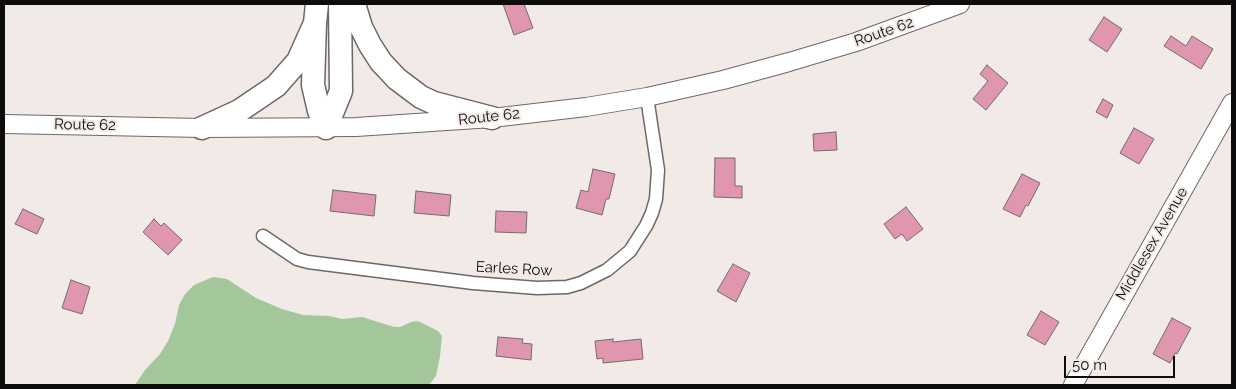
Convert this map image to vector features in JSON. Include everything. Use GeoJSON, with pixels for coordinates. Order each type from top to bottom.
{"type":"FeatureCollection","features":[{"type":"Feature","properties":{"kind":"highway"},"geometry":{"type":"LineString","coordinates":[[326,128],[340,91],[340,4]]}},
{"type":"Feature","properties":{"kind":"highway"},"geometry":{"type":"LineString","coordinates":[[354,4],[361,27],[370,45],[381,62],[405,86],[421,97],[440,104],[492,118]]}},
{"type":"Feature","properties":{"kind":"highway"},"geometry":{"type":"LineString","coordinates":[[316,13],[313,85],[316,103],[326,128]]}},
{"type":"Feature","properties":{"kind":"highway"},"geometry":{"type":"LineString","coordinates":[[202,128],[239,112],[276,86],[298,61],[316,13]]}},
{"type":"Feature","properties":{"kind":"main road","name":"Route 62"},"geometry":{"type":"LineString","coordinates":[[4,124],[202,128],[326,128],[420,124],[586,107],[647,97],[723,80],[789,62],[856,42],[960,4]]}},
{"type":"Feature","properties":{"kind":"main road","name":"Middlesex Avenue"},"geometry":{"type":"LineString","coordinates":[[1073,385],[1232,103]]}},
{"type":"Feature","properties":{"kind":"street","name":"Earles Row"},"geometry":{"type":"LineString","coordinates":[[263,236],[297,259],[308,262],[473,283],[537,288],[566,287],[581,283],[608,270],[630,251],[643,233],[652,213],[658,184],[658,170],[647,97]]}},
{"type":"Feature","properties":{"kind":"green space"},"geometry":{"type":"Polygon","coordinates":[[[213,277],[227,279],[256,298],[282,309],[303,315],[329,316],[342,319],[362,317],[394,327],[418,321],[438,331],[442,336],[436,376],[429,385],[135,385],[168,341],[175,324],[179,305],[185,294],[194,285],[213,277]]]}},
{"type":"Feature","properties":{"kind":"building"},"geometry":{"type":"Polygon","coordinates":[[[503,4],[524,4],[533,28],[514,35],[503,4]]]}},
{"type":"Feature","properties":{"kind":"building"},"geometry":{"type":"Polygon","coordinates":[[[1104,17],[1122,29],[1107,52],[1089,40],[1104,17]]]}},
{"type":"Feature","properties":{"kind":"building"},"geometry":{"type":"Polygon","coordinates":[[[1171,36],[1186,46],[1192,36],[1213,49],[1201,69],[1164,46],[1171,36]]]}},
{"type":"Feature","properties":{"kind":"building"},"geometry":{"type":"Polygon","coordinates":[[[987,65],[1008,83],[986,110],[973,99],[988,81],[980,74],[987,65]]]}},
{"type":"Feature","properties":{"kind":"building"},"geometry":{"type":"Polygon","coordinates":[[[1103,99],[1113,105],[1107,118],[1096,112],[1103,99]]]}},
{"type":"Feature","properties":{"kind":"building"},"geometry":{"type":"Polygon","coordinates":[[[1134,128],[1154,139],[1139,164],[1120,153],[1134,128]]]}},
{"type":"Feature","properties":{"kind":"building"},"geometry":{"type":"Polygon","coordinates":[[[836,132],[837,150],[814,151],[813,134],[836,132]]]}},
{"type":"Feature","properties":{"kind":"building"},"geometry":{"type":"Polygon","coordinates":[[[715,158],[735,158],[735,186],[742,186],[742,198],[714,197],[715,158]]]}},
{"type":"Feature","properties":{"kind":"building"},"geometry":{"type":"Polygon","coordinates":[[[593,169],[615,174],[609,199],[606,199],[602,215],[576,208],[581,190],[588,192],[593,169]]]}},
{"type":"Feature","properties":{"kind":"building"},"geometry":{"type":"Polygon","coordinates":[[[1022,174],[1040,183],[1020,217],[1003,209],[1022,174]]]}},
{"type":"Feature","properties":{"kind":"building"},"geometry":{"type":"Polygon","coordinates":[[[333,190],[376,195],[374,216],[330,211],[333,190]]]}},
{"type":"Feature","properties":{"kind":"building"},"geometry":{"type":"Polygon","coordinates":[[[416,191],[451,195],[449,216],[414,213],[416,191]]]}},
{"type":"Feature","properties":{"kind":"building"},"geometry":{"type":"Polygon","coordinates":[[[906,207],[923,229],[907,241],[902,234],[895,239],[884,224],[906,207]]]}},
{"type":"Feature","properties":{"kind":"building"},"geometry":{"type":"Polygon","coordinates":[[[23,209],[44,219],[37,234],[15,224],[23,209]]]}},
{"type":"Feature","properties":{"kind":"building"},"geometry":{"type":"Polygon","coordinates":[[[496,211],[527,212],[526,233],[495,232],[496,211]]]}},
{"type":"Feature","properties":{"kind":"building"},"geometry":{"type":"Polygon","coordinates":[[[154,219],[161,226],[164,223],[182,240],[168,255],[143,232],[154,219]]]}},
{"type":"Feature","properties":{"kind":"building"},"geometry":{"type":"Polygon","coordinates":[[[733,264],[750,273],[736,302],[717,291],[733,264]]]}},
{"type":"Feature","properties":{"kind":"building"},"geometry":{"type":"Polygon","coordinates":[[[71,280],[90,287],[82,314],[62,308],[71,280]]]}},
{"type":"Feature","properties":{"kind":"building"},"geometry":{"type":"Polygon","coordinates":[[[1041,311],[1059,322],[1045,345],[1027,335],[1041,311]]]}},
{"type":"Feature","properties":{"kind":"building"},"geometry":{"type":"Polygon","coordinates":[[[1172,318],[1191,328],[1170,363],[1153,354],[1172,318]]]}},
{"type":"Feature","properties":{"kind":"building"},"geometry":{"type":"Polygon","coordinates":[[[498,337],[523,339],[522,343],[532,344],[531,360],[496,356],[498,337]]]}},
{"type":"Feature","properties":{"kind":"building"},"geometry":{"type":"Polygon","coordinates":[[[613,339],[613,342],[641,339],[643,359],[603,363],[603,358],[597,359],[595,341],[613,339]]]}}]}
